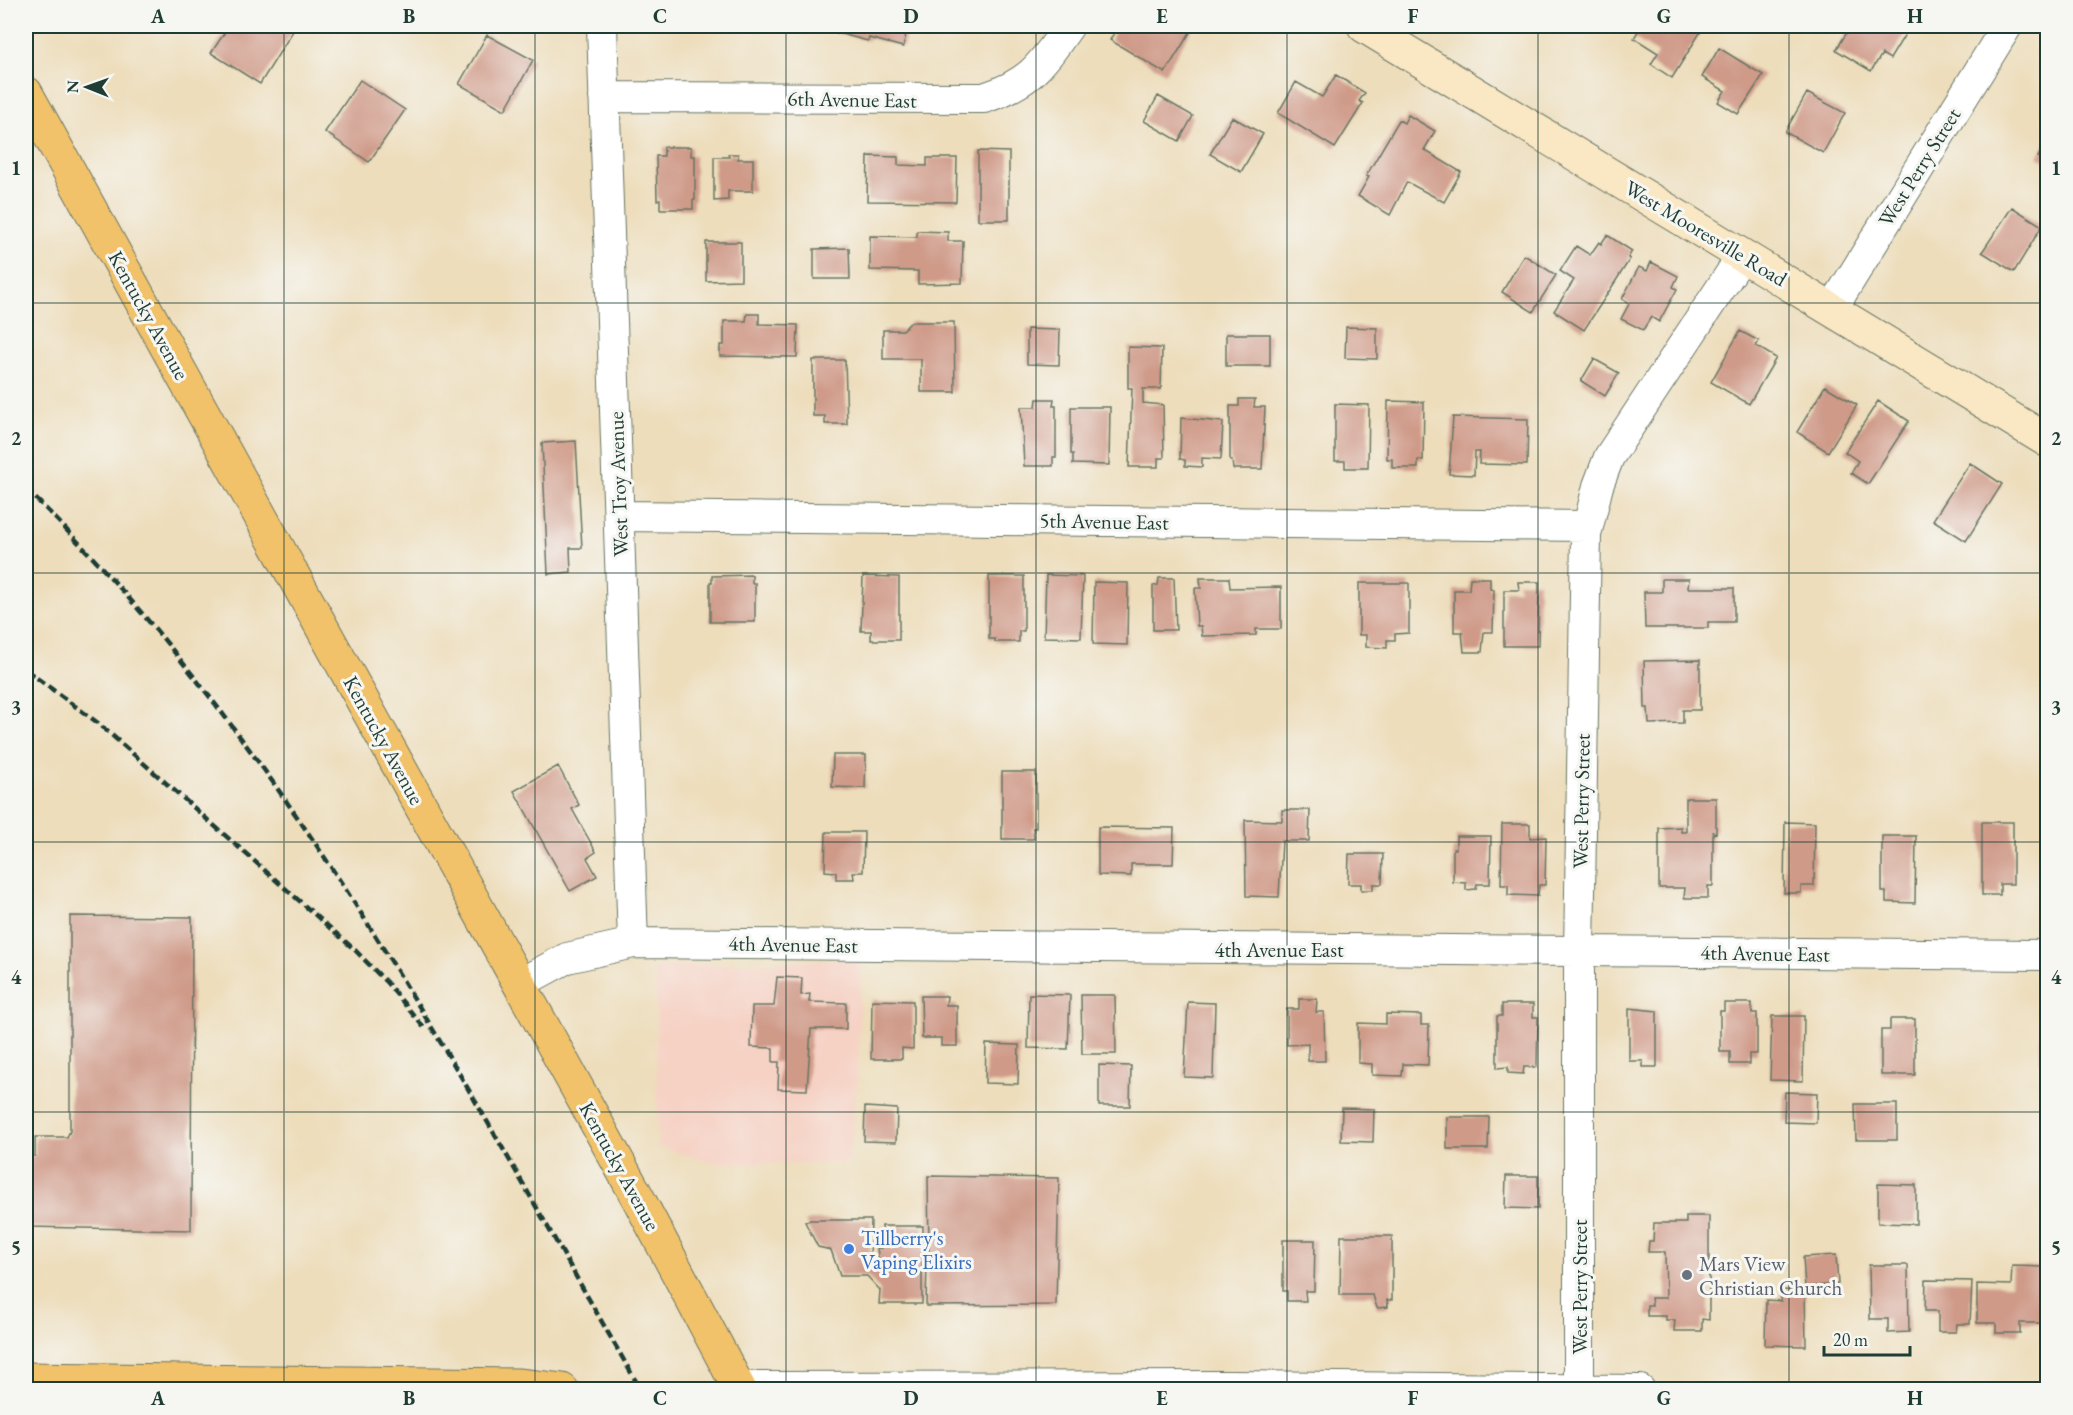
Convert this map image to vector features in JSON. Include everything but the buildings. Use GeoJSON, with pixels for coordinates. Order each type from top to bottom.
{"type":"FeatureCollection","features":[{"type":"Feature","properties":{"kind":"main road","name":"West Mooresville Road"},"geometry":{"type":"LineString","coordinates":[[1364,26],[2048,441]]}},
{"type":"Feature","properties":{"kind":"main road","name":"Kentucky Avenue"},"geometry":{"type":"LineString","coordinates":[[26,93],[519,984],[733,1389]]}},
{"type":"Feature","properties":{"kind":"main road"},"geometry":{"type":"LineString","coordinates":[[26,1380],[518,1385],[562,1389]]}},
{"type":"Feature","properties":{"kind":"street","name":"West Troy Avenue"},"geometry":{"type":"LineString","coordinates":[[602,26],[633,943]]}},
{"type":"Feature","properties":{"kind":"street","name":"6th Avenue East"},"geometry":{"type":"LineString","coordinates":[[604,97],[984,99],[1014,87],[1032,75],[1069,26]]}},
{"type":"Feature","properties":{"kind":"street","name":"West Perry Street"},"geometry":{"type":"LineString","coordinates":[[1832,309],[2007,26]]}},
{"type":"Feature","properties":{"kind":"street","name":"West Perry Street"},"geometry":{"type":"LineString","coordinates":[[1579,1389],[1579,951],[1585,566],[1588,526],[1598,486],[1609,457],[1742,256]]}},
{"type":"Feature","properties":{"kind":"street","name":"5th Avenue East"},"geometry":{"type":"LineString","coordinates":[[619,516],[1588,526]]}},
{"type":"Feature","properties":{"kind":"street","name":"4th Avenue East"},"geometry":{"type":"LineString","coordinates":[[519,984],[567,958],[633,943],[2048,955]]}},
{"type":"Feature","properties":{"kind":"street"},"geometry":{"type":"LineString","coordinates":[[733,1389],[1640,1389]]}},
{"type":"Feature","properties":{"kind":"shaded area"},"geometry":{"type":"Polygon","coordinates":[[[861,959],[858,1071],[848,1163],[715,1163],[658,1147],[655,967],[861,959]]]}},
{"type":"Feature","properties":{"kind":"railway"},"geometry":{"type":"LineString","coordinates":[[26,489],[120,589],[207,694],[288,804],[364,918],[436,1034],[641,1390]]}},
{"type":"Feature","properties":{"kind":"railway"},"geometry":{"type":"LineString","coordinates":[[26,670],[98,723],[355,950],[387,983],[426,1030]]}},
{"type":"Feature","properties":{"kind":"place","name":"Tillberry's Vaping Elixirs"},"geometry":{"type":"Point","coordinates":[849,1249]}},
{"type":"Feature","properties":{"kind":"place","name":"Mars View Christian Church"},"geometry":{"type":"Point","coordinates":[1687,1275]}}]}
